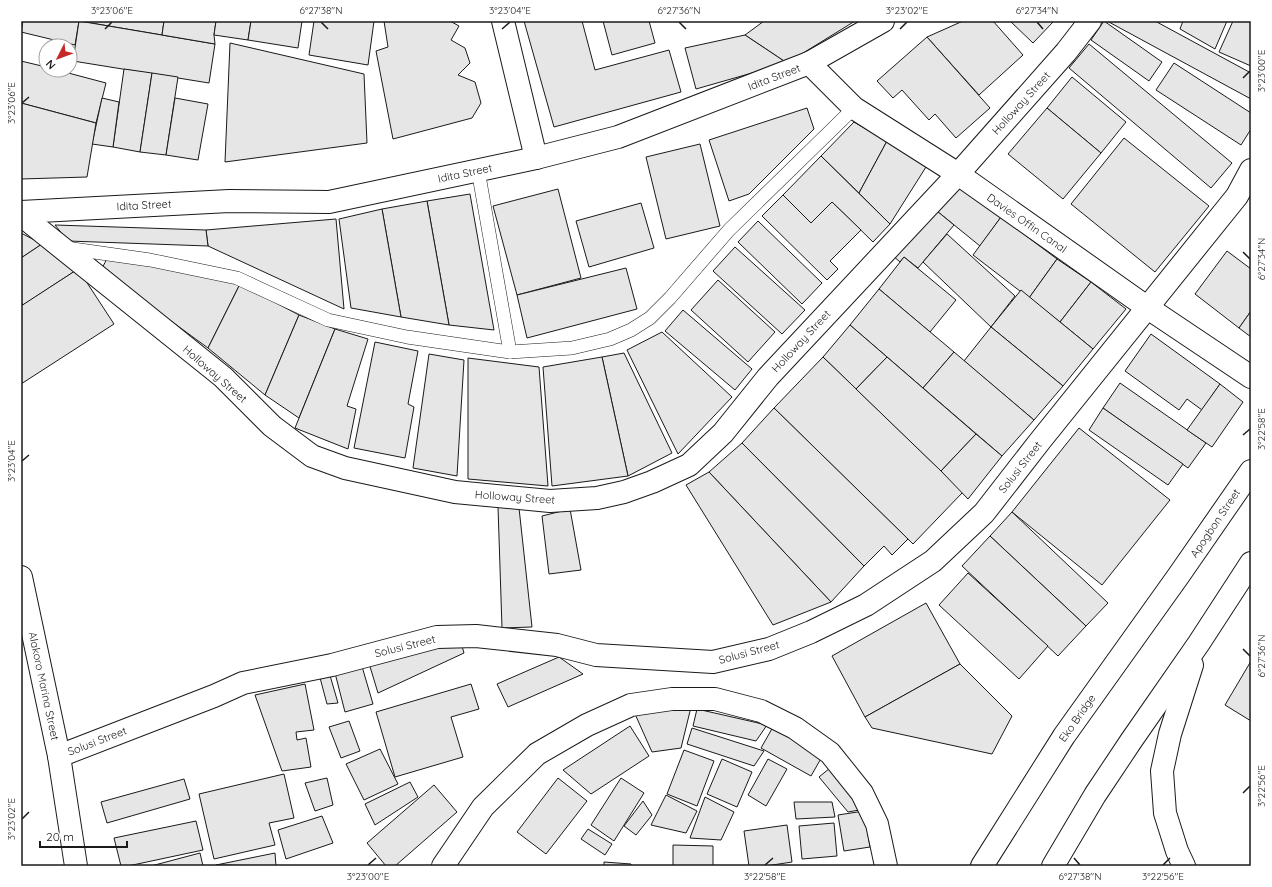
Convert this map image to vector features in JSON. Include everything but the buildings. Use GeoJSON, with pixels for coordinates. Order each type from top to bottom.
{"type":"FeatureCollection","features":[{"type":"Feature","properties":{"kind":"main road"},"geometry":{"type":"LineString","coordinates":[[503,21],[536,158]]}},
{"type":"Feature","properties":{"kind":"main road","name":"Idita Street"},"geometry":{"type":"LineString","coordinates":[[21,212],[229,201],[329,202],[536,158],[618,137],[809,63],[883,21]]}},
{"type":"Feature","properties":{"kind":"main road","name":"Holloway Street"},"geometry":{"type":"LineString","coordinates":[[21,215],[223,378],[272,426],[312,456],[345,468],[455,492],[550,501],[597,498],[624,492],[652,482],[689,465],[724,433],[768,377],[958,174],[1066,52],[1090,21]]}},
{"type":"Feature","properties":{"kind":"main road","name":"Davies Offin Canal"},"geometry":{"type":"LineString","coordinates":[[809,63],[854,108],[958,174],[1148,308],[1251,377]]}},
{"type":"Feature","properties":{"kind":"main road","name":"Solusi Street"},"geometry":{"type":"LineString","coordinates":[[59,756],[214,696],[242,683],[332,665],[437,637],[476,636],[556,645],[596,655],[713,662],[769,649],[811,632],[866,605],[933,561],[984,513],[1237,196],[1251,170]]}},
{"type":"Feature","properties":{"kind":"main road","name":"Apogbon Street"},"geometry":{"type":"LineString","coordinates":[[1180,575],[1251,471]]}},
{"type":"Feature","properties":{"kind":"main road"},"geometry":{"type":"LineString","coordinates":[[1053,866],[1095,795],[1199,643],[1251,563]]}},
{"type":"Feature","properties":{"kind":"main road","name":"Eko Bridge"},"geometry":{"type":"LineString","coordinates":[[982,866],[1064,736],[1180,575]]}},
{"type":"Feature","properties":{"kind":"main road","name":"Alakoro Marina Street"},"geometry":{"type":"LineString","coordinates":[[21,577],[59,756],[76,866]]}},
{"type":"Feature","properties":{"kind":"main road"},"geometry":{"type":"LineString","coordinates":[[1184,866],[1177,852],[1165,813],[1162,771],[1170,734],[1199,643]]}},
{"type":"Feature","properties":{"kind":"main road"},"geometry":{"type":"LineString","coordinates":[[443,866],[483,806],[537,754],[587,725],[631,705],[672,699],[715,700],[761,711],[795,728],[830,753],[862,792],[877,824],[886,866]]}},
{"type":"Feature","properties":{"kind":"lane"},"geometry":{"type":"LineString","coordinates":[[60,247],[150,260],[237,278],[328,320],[407,337],[510,352],[572,348],[610,339],[631,330],[650,318],[670,298],[729,230],[854,108]]}},
{"type":"Feature","properties":{"kind":"lane"},"geometry":{"type":"LineString","coordinates":[[478,170],[510,352]]}}]}
